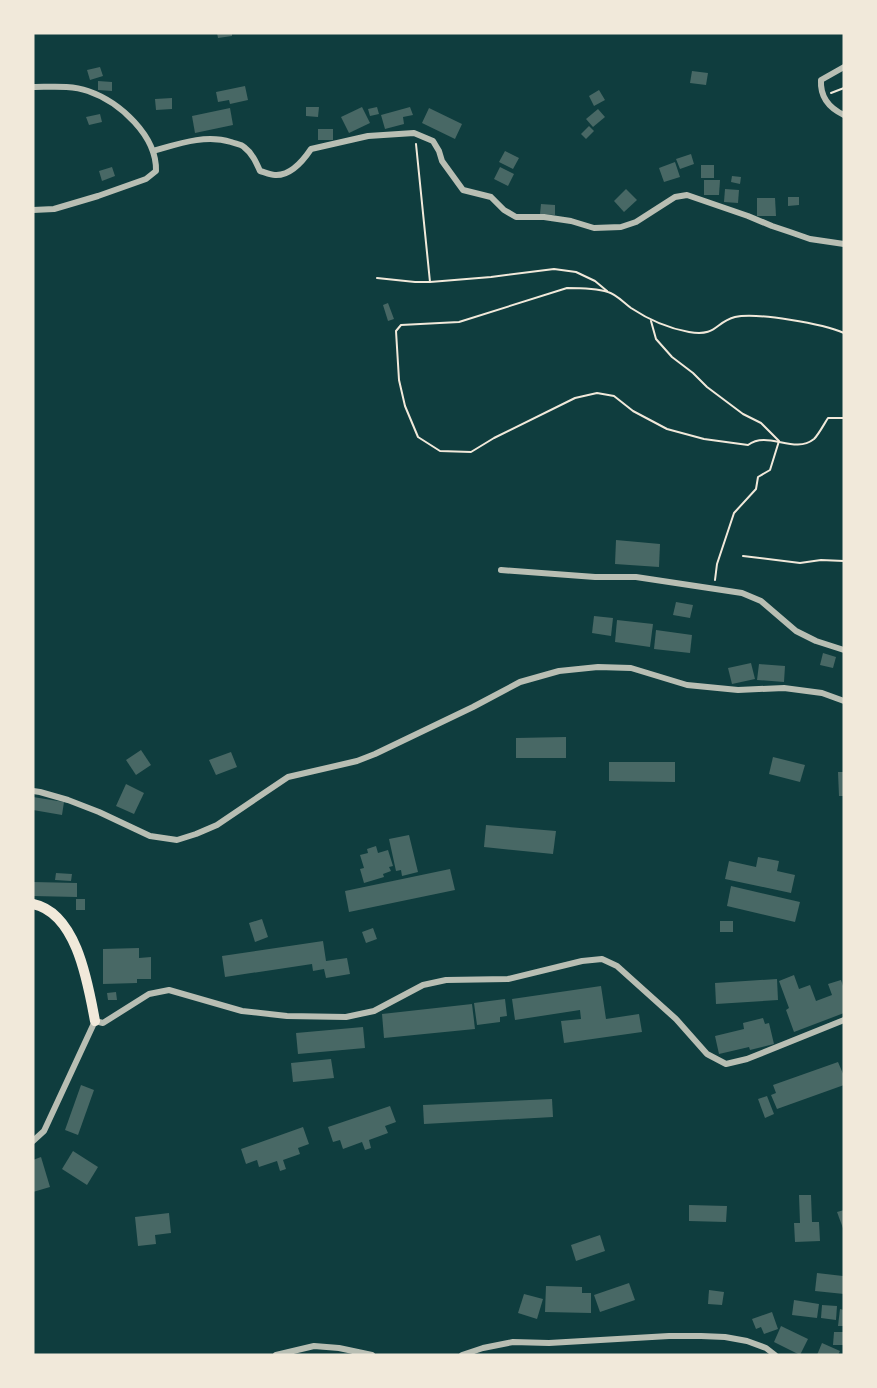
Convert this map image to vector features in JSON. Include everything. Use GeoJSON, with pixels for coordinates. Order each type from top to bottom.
{"type":"FeatureCollection","features":[{"type":"Feature","properties":{"kind":"highway"},"geometry":{"type":"LineString","coordinates":[[33,904],[59,919],[78,951],[89,985],[95,1021]]}},
{"type":"Feature","properties":{"kind":"street"},"geometry":{"type":"LineString","coordinates":[[844,67],[821,80],[820,88],[827,103],[844,115]]}},
{"type":"Feature","properties":{"kind":"street"},"geometry":{"type":"LineString","coordinates":[[33,87],[60,86],[87,90],[116,106],[135,123],[146,137],[156,161],[156,171],[146,179],[54,209],[33,210]]}},
{"type":"Feature","properties":{"kind":"street"},"geometry":{"type":"LineString","coordinates":[[153,151],[189,141],[223,140],[243,146],[253,156],[260,171],[275,175],[289,172],[303,161],[311,149],[368,136],[414,133],[433,141],[442,160],[463,190],[491,197],[504,210],[516,217],[544,217],[571,221],[594,228],[621,227],[636,222],[675,197],[687,195],[790,232],[844,244]]}},
{"type":"Feature","properties":{"kind":"street"},"geometry":{"type":"LineString","coordinates":[[501,570],[595,577],[636,577],[742,593],[761,602],[796,631],[816,641],[844,650]]}},
{"type":"Feature","properties":{"kind":"street"},"geometry":{"type":"LineString","coordinates":[[33,791],[68,800],[150,836],[177,840],[217,825],[288,777],[357,761],[473,707],[520,682],[559,671],[598,667],[631,668],[687,685],[738,690],[784,688],[822,693],[844,701]]}},
{"type":"Feature","properties":{"kind":"street"},"geometry":{"type":"LineString","coordinates":[[33,1141],[44,1131],[95,1021],[103,1023],[149,994],[169,990],[242,1011],[287,1016],[346,1017],[374,1011],[423,985],[446,980],[508,979],[582,961],[602,959],[617,966],[676,1019],[707,1054],[726,1064],[747,1059],[844,1020]]}},
{"type":"Feature","properties":{"kind":"street"},"geometry":{"type":"LineString","coordinates":[[462,1355],[513,1342],[549,1343],[690,1336],[725,1337],[747,1341],[766,1348],[775,1355]]}},
{"type":"Feature","properties":{"kind":"street"},"geometry":{"type":"LineString","coordinates":[[276,1355],[314,1346],[339,1348],[372,1355]]}},
{"type":"Feature","properties":{"kind":"path"},"geometry":{"type":"LineString","coordinates":[[414,133],[430,282]]}},
{"type":"Feature","properties":{"kind":"path"},"geometry":{"type":"LineString","coordinates":[[377,278],[430,282],[554,269],[576,272],[596,281],[651,321],[692,333],[705,333],[716,329],[725,320],[752,315],[800,321],[844,333]]}},
{"type":"Feature","properties":{"kind":"path"},"geometry":{"type":"LineString","coordinates":[[609,292],[567,288],[459,322],[401,325],[396,331],[399,380],[405,406],[418,437],[440,451],[471,452],[494,438],[575,398],[597,393],[614,396],[633,411],[667,429],[704,439],[748,445],[752,442],[770,439],[798,446],[814,439],[828,418],[844,418]]}},
{"type":"Feature","properties":{"kind":"path"},"geometry":{"type":"LineString","coordinates":[[651,321],[656,339],[672,357],[733,407],[761,423],[779,441]]}},
{"type":"Feature","properties":{"kind":"path"},"geometry":{"type":"LineString","coordinates":[[714,589],[717,564],[734,513],[756,489],[758,477],[770,470],[779,441]]}},
{"type":"Feature","properties":{"kind":"path"},"geometry":{"type":"LineString","coordinates":[[743,556],[800,564],[821,560],[844,561]]}},
{"type":"Feature","properties":{"kind":"building"},"geometry":{"type":"Polygon","coordinates":[[[217,33],[232,33],[232,36],[218,38],[217,33]]]}},
{"type":"Feature","properties":{"kind":"building"},"geometry":{"type":"Polygon","coordinates":[[[100,67],[103,76],[90,80],[87,70],[100,67]]]}},
{"type":"Feature","properties":{"kind":"building"},"geometry":{"type":"Polygon","coordinates":[[[692,71],[708,73],[706,85],[690,83],[692,71]]]}},
{"type":"Feature","properties":{"kind":"building"},"geometry":{"type":"Polygon","coordinates":[[[98,81],[112,82],[112,91],[98,90],[98,81]]]}},
{"type":"Feature","properties":{"kind":"building"},"geometry":{"type":"Polygon","coordinates":[[[245,86],[248,100],[230,104],[229,100],[218,102],[216,92],[245,86]]]}},
{"type":"Feature","properties":{"kind":"building"},"geometry":{"type":"Polygon","coordinates":[[[599,90],[605,100],[594,106],[589,96],[599,90]]]}},
{"type":"Feature","properties":{"kind":"building"},"geometry":{"type":"Polygon","coordinates":[[[172,98],[172,109],[156,110],[155,99],[172,98]]]}},
{"type":"Feature","properties":{"kind":"building"},"geometry":{"type":"Polygon","coordinates":[[[306,107],[319,107],[318,117],[306,116],[306,107]]]}},
{"type":"Feature","properties":{"kind":"building"},"geometry":{"type":"Polygon","coordinates":[[[362,107],[370,123],[349,133],[341,117],[362,107]]]}},
{"type":"Feature","properties":{"kind":"building"},"geometry":{"type":"Polygon","coordinates":[[[377,107],[379,114],[370,116],[368,109],[377,107]]]}},
{"type":"Feature","properties":{"kind":"building"},"geometry":{"type":"Polygon","coordinates":[[[410,107],[413,115],[403,117],[404,124],[385,129],[381,115],[410,107]]]}},
{"type":"Feature","properties":{"kind":"building"},"geometry":{"type":"Polygon","coordinates":[[[230,108],[233,125],[195,133],[192,116],[230,108]]]}},
{"type":"Feature","properties":{"kind":"building"},"geometry":{"type":"Polygon","coordinates":[[[429,108],[462,124],[455,139],[422,123],[429,108]]]}},
{"type":"Feature","properties":{"kind":"building"},"geometry":{"type":"Polygon","coordinates":[[[598,109],[605,117],[593,127],[586,119],[598,109]]]}},
{"type":"Feature","properties":{"kind":"building"},"geometry":{"type":"Polygon","coordinates":[[[100,114],[102,122],[89,125],[86,117],[100,114]]]}},
{"type":"Feature","properties":{"kind":"building"},"geometry":{"type":"Polygon","coordinates":[[[589,126],[594,131],[586,139],[581,134],[589,126]]]}},
{"type":"Feature","properties":{"kind":"building"},"geometry":{"type":"Polygon","coordinates":[[[318,129],[333,129],[333,140],[318,140],[318,129]]]}},
{"type":"Feature","properties":{"kind":"building"},"geometry":{"type":"Polygon","coordinates":[[[505,151],[519,158],[513,169],[499,162],[505,151]]]}},
{"type":"Feature","properties":{"kind":"building"},"geometry":{"type":"Polygon","coordinates":[[[691,154],[694,164],[680,169],[676,159],[691,154]]]}},
{"type":"Feature","properties":{"kind":"building"},"geometry":{"type":"Polygon","coordinates":[[[675,162],[680,177],[664,182],[659,168],[675,162]]]}},
{"type":"Feature","properties":{"kind":"building"},"geometry":{"type":"Polygon","coordinates":[[[701,165],[714,165],[714,178],[701,178],[701,165]]]}},
{"type":"Feature","properties":{"kind":"building"},"geometry":{"type":"Polygon","coordinates":[[[112,167],[115,176],[102,181],[99,171],[112,167]]]}},
{"type":"Feature","properties":{"kind":"building"},"geometry":{"type":"Polygon","coordinates":[[[500,167],[514,174],[508,186],[494,179],[500,167]]]}},
{"type":"Feature","properties":{"kind":"building"},"geometry":{"type":"Polygon","coordinates":[[[732,176],[741,177],[740,184],[731,182],[732,176]]]}},
{"type":"Feature","properties":{"kind":"building"},"geometry":{"type":"Polygon","coordinates":[[[704,180],[720,180],[719,195],[704,195],[704,180]]]}},
{"type":"Feature","properties":{"kind":"building"},"geometry":{"type":"Polygon","coordinates":[[[626,189],[637,200],[624,212],[614,201],[626,189]]]}},
{"type":"Feature","properties":{"kind":"building"},"geometry":{"type":"Polygon","coordinates":[[[725,189],[739,190],[738,203],[724,202],[725,189]]]}},
{"type":"Feature","properties":{"kind":"building"},"geometry":{"type":"Polygon","coordinates":[[[788,197],[799,197],[799,205],[788,206],[788,197]]]}},
{"type":"Feature","properties":{"kind":"building"},"geometry":{"type":"Polygon","coordinates":[[[757,198],[775,198],[776,216],[757,216],[757,198]]]}},
{"type":"Feature","properties":{"kind":"building"},"geometry":{"type":"Polygon","coordinates":[[[541,204],[555,205],[555,215],[540,214],[541,204]]]}},
{"type":"Feature","properties":{"kind":"building"},"geometry":{"type":"Polygon","coordinates":[[[388,303],[394,319],[388,321],[383,305],[388,303]]]}},
{"type":"Feature","properties":{"kind":"building"},"geometry":{"type":"Polygon","coordinates":[[[616,540],[660,544],[659,567],[615,564],[616,540]]]}},
{"type":"Feature","properties":{"kind":"building"},"geometry":{"type":"Polygon","coordinates":[[[676,602],[693,605],[690,618],[673,615],[676,602]]]}},
{"type":"Feature","properties":{"kind":"building"},"geometry":{"type":"Polygon","coordinates":[[[594,616],[613,618],[611,636],[592,633],[594,616]]]}},
{"type":"Feature","properties":{"kind":"building"},"geometry":{"type":"Polygon","coordinates":[[[617,620],[653,624],[650,647],[615,642],[617,620]]]}},
{"type":"Feature","properties":{"kind":"building"},"geometry":{"type":"Polygon","coordinates":[[[656,630],[692,635],[690,653],[654,649],[656,630]]]}},
{"type":"Feature","properties":{"kind":"building"},"geometry":{"type":"Polygon","coordinates":[[[823,653],[836,657],[833,668],[820,665],[823,653]]]}},
{"type":"Feature","properties":{"kind":"building"},"geometry":{"type":"Polygon","coordinates":[[[751,663],[755,679],[732,684],[728,668],[751,663]]]}},
{"type":"Feature","properties":{"kind":"building"},"geometry":{"type":"Polygon","coordinates":[[[759,664],[785,666],[784,682],[757,680],[759,664]]]}},
{"type":"Feature","properties":{"kind":"building"},"geometry":{"type":"Polygon","coordinates":[[[566,737],[566,758],[516,758],[516,738],[566,737]]]}},
{"type":"Feature","properties":{"kind":"building"},"geometry":{"type":"Polygon","coordinates":[[[141,750],[151,765],[136,775],[126,760],[141,750]]]}},
{"type":"Feature","properties":{"kind":"building"},"geometry":{"type":"Polygon","coordinates":[[[231,752],[237,767],[216,775],[209,760],[231,752]]]}},
{"type":"Feature","properties":{"kind":"building"},"geometry":{"type":"Polygon","coordinates":[[[773,757],[805,765],[800,782],[769,774],[773,757]]]}},
{"type":"Feature","properties":{"kind":"building"},"geometry":{"type":"Polygon","coordinates":[[[609,762],[675,762],[675,782],[609,781],[609,762]]]}},
{"type":"Feature","properties":{"kind":"building"},"geometry":{"type":"Polygon","coordinates":[[[838,772],[844,772],[844,796],[839,796],[838,772]]]}},
{"type":"Feature","properties":{"kind":"building"},"geometry":{"type":"Polygon","coordinates":[[[126,784],[144,793],[134,814],[116,806],[126,784]]]}},
{"type":"Feature","properties":{"kind":"building"},"geometry":{"type":"Polygon","coordinates":[[[33,797],[64,802],[62,815],[33,810],[33,797]]]}},
{"type":"Feature","properties":{"kind":"building"},"geometry":{"type":"Polygon","coordinates":[[[486,825],[556,831],[553,854],[484,847],[486,825]]]}},
{"type":"Feature","properties":{"kind":"building"},"geometry":{"type":"Polygon","coordinates":[[[409,835],[418,872],[402,876],[401,870],[396,871],[389,839],[409,835]]]}},
{"type":"Feature","properties":{"kind":"building"},"geometry":{"type":"Polygon","coordinates":[[[376,846],[378,853],[388,850],[393,866],[389,867],[391,871],[383,874],[384,877],[364,883],[360,869],[364,868],[360,855],[368,853],[367,849],[376,846]]]}},
{"type":"Feature","properties":{"kind":"building"},"geometry":{"type":"Polygon","coordinates":[[[758,857],[779,861],[777,871],[795,875],[791,893],[725,879],[729,861],[756,867],[758,857]]]}},
{"type":"Feature","properties":{"kind":"building"},"geometry":{"type":"Polygon","coordinates":[[[450,869],[455,890],[349,912],[345,891],[450,869]]]}},
{"type":"Feature","properties":{"kind":"building"},"geometry":{"type":"Polygon","coordinates":[[[56,873],[72,874],[71,881],[55,880],[56,873]]]}},
{"type":"Feature","properties":{"kind":"building"},"geometry":{"type":"Polygon","coordinates":[[[33,882],[77,883],[77,897],[33,896],[33,882]]]}},
{"type":"Feature","properties":{"kind":"building"},"geometry":{"type":"Polygon","coordinates":[[[731,886],[800,902],[795,922],[727,906],[731,886]]]}},
{"type":"Feature","properties":{"kind":"building"},"geometry":{"type":"Polygon","coordinates":[[[76,899],[85,899],[85,910],[76,910],[76,899]]]}},
{"type":"Feature","properties":{"kind":"building"},"geometry":{"type":"Polygon","coordinates":[[[262,919],[268,937],[255,942],[249,923],[262,919]]]}},
{"type":"Feature","properties":{"kind":"building"},"geometry":{"type":"Polygon","coordinates":[[[720,921],[733,921],[733,932],[720,932],[720,921]]]}},
{"type":"Feature","properties":{"kind":"building"},"geometry":{"type":"Polygon","coordinates":[[[373,928],[377,939],[366,943],[362,932],[373,928]]]}},
{"type":"Feature","properties":{"kind":"building"},"geometry":{"type":"Polygon","coordinates":[[[323,941],[326,961],[347,958],[350,974],[326,978],[324,969],[313,971],[312,964],[225,977],[222,956],[323,941]]]}},
{"type":"Feature","properties":{"kind":"building"},"geometry":{"type":"Polygon","coordinates":[[[139,948],[139,958],[151,957],[151,979],[137,979],[137,983],[103,984],[103,949],[139,948]]]}},
{"type":"Feature","properties":{"kind":"building"},"geometry":{"type":"Polygon","coordinates":[[[794,975],[799,989],[810,985],[816,1001],[832,995],[828,984],[841,980],[844,989],[844,1013],[794,1032],[786,1010],[789,1008],[779,981],[794,975]]]}},
{"type":"Feature","properties":{"kind":"building"},"geometry":{"type":"Polygon","coordinates":[[[777,979],[778,1000],[716,1004],[715,983],[777,979]]]}},
{"type":"Feature","properties":{"kind":"building"},"geometry":{"type":"Polygon","coordinates":[[[601,986],[606,1019],[639,1014],[642,1032],[564,1043],[561,1021],[581,1019],[580,1010],[515,1020],[512,999],[601,986]]]}},
{"type":"Feature","properties":{"kind":"building"},"geometry":{"type":"Polygon","coordinates":[[[116,992],[117,1000],[108,1000],[107,993],[116,992]]]}},
{"type":"Feature","properties":{"kind":"building"},"geometry":{"type":"Polygon","coordinates":[[[505,999],[507,1016],[500,1017],[500,1022],[477,1025],[474,1003],[505,999]]]}},
{"type":"Feature","properties":{"kind":"building"},"geometry":{"type":"Polygon","coordinates":[[[472,1004],[475,1029],[384,1038],[382,1014],[472,1004]]]}},
{"type":"Feature","properties":{"kind":"building"},"geometry":{"type":"Polygon","coordinates":[[[763,1018],[765,1024],[769,1023],[774,1044],[719,1054],[715,1036],[744,1029],[743,1023],[763,1018]]]}},
{"type":"Feature","properties":{"kind":"building"},"geometry":{"type":"Polygon","coordinates":[[[363,1027],[365,1048],[298,1054],[296,1033],[363,1027]]]}},
{"type":"Feature","properties":{"kind":"building"},"geometry":{"type":"Polygon","coordinates":[[[331,1059],[334,1078],[293,1082],[291,1063],[331,1059]]]}},
{"type":"Feature","properties":{"kind":"building"},"geometry":{"type":"Polygon","coordinates":[[[838,1062],[844,1076],[844,1085],[777,1109],[771,1095],[776,1093],[773,1085],[838,1062]]]}},
{"type":"Feature","properties":{"kind":"building"},"geometry":{"type":"Polygon","coordinates":[[[81,1085],[94,1090],[78,1135],[65,1130],[81,1085]]]}},
{"type":"Feature","properties":{"kind":"building"},"geometry":{"type":"Polygon","coordinates":[[[767,1096],[774,1114],[765,1118],[758,1099],[767,1096]]]}},
{"type":"Feature","properties":{"kind":"building"},"geometry":{"type":"Polygon","coordinates":[[[552,1099],[553,1117],[424,1124],[423,1105],[552,1099]]]}},
{"type":"Feature","properties":{"kind":"building"},"geometry":{"type":"Polygon","coordinates":[[[390,1106],[396,1122],[385,1126],[388,1133],[369,1140],[371,1148],[365,1150],[362,1142],[343,1149],[340,1140],[333,1142],[328,1127],[390,1106]]]}},
{"type":"Feature","properties":{"kind":"building"},"geometry":{"type":"Polygon","coordinates":[[[303,1127],[309,1144],[298,1148],[300,1154],[283,1160],[286,1169],[280,1171],[277,1161],[259,1167],[257,1160],[246,1164],[241,1149],[303,1127]]]}},
{"type":"Feature","properties":{"kind":"building"},"geometry":{"type":"Polygon","coordinates":[[[73,1151],[98,1167],[87,1185],[62,1169],[73,1151]]]}},
{"type":"Feature","properties":{"kind":"building"},"geometry":{"type":"Polygon","coordinates":[[[41,1157],[50,1187],[33,1192],[33,1160],[41,1157]]]}},
{"type":"Feature","properties":{"kind":"building"},"geometry":{"type":"Polygon","coordinates":[[[799,1195],[811,1195],[812,1222],[819,1222],[820,1241],[795,1242],[794,1223],[800,1223],[799,1195]]]}},
{"type":"Feature","properties":{"kind":"building"},"geometry":{"type":"Polygon","coordinates":[[[689,1205],[727,1206],[726,1222],[689,1221],[689,1205]]]}},
{"type":"Feature","properties":{"kind":"building"},"geometry":{"type":"Polygon","coordinates":[[[844,1210],[844,1231],[837,1212],[844,1210]]]}},
{"type":"Feature","properties":{"kind":"building"},"geometry":{"type":"Polygon","coordinates":[[[169,1213],[171,1233],[155,1235],[156,1244],[138,1246],[135,1217],[169,1213]]]}},
{"type":"Feature","properties":{"kind":"building"},"geometry":{"type":"Polygon","coordinates":[[[600,1235],[605,1251],[576,1261],[571,1245],[600,1235]]]}},
{"type":"Feature","properties":{"kind":"building"},"geometry":{"type":"Polygon","coordinates":[[[817,1273],[843,1276],[844,1294],[815,1291],[817,1273]]]}},
{"type":"Feature","properties":{"kind":"building"},"geometry":{"type":"Polygon","coordinates":[[[629,1283],[635,1300],[600,1312],[594,1295],[629,1283]]]}},
{"type":"Feature","properties":{"kind":"building"},"geometry":{"type":"Polygon","coordinates":[[[546,1286],[582,1287],[582,1293],[591,1293],[591,1313],[545,1312],[546,1286]]]}},
{"type":"Feature","properties":{"kind":"building"},"geometry":{"type":"Polygon","coordinates":[[[709,1290],[724,1292],[722,1305],[708,1304],[709,1290]]]}},
{"type":"Feature","properties":{"kind":"building"},"geometry":{"type":"Polygon","coordinates":[[[524,1294],[543,1299],[537,1319],[518,1313],[524,1294]]]}},
{"type":"Feature","properties":{"kind":"building"},"geometry":{"type":"Polygon","coordinates":[[[794,1300],[819,1304],[817,1318],[792,1315],[794,1300]]]}},
{"type":"Feature","properties":{"kind":"building"},"geometry":{"type":"Polygon","coordinates":[[[822,1305],[837,1306],[836,1320],[821,1318],[822,1305]]]}},
{"type":"Feature","properties":{"kind":"building"},"geometry":{"type":"Polygon","coordinates":[[[840,1309],[844,1310],[844,1326],[838,1326],[840,1309]]]}},
{"type":"Feature","properties":{"kind":"building"},"geometry":{"type":"Polygon","coordinates":[[[772,1312],[778,1329],[764,1334],[761,1327],[756,1329],[752,1319],[772,1312]]]}},
{"type":"Feature","properties":{"kind":"building"},"geometry":{"type":"Polygon","coordinates":[[[781,1326],[808,1339],[800,1355],[774,1342],[781,1326]]]}},
{"type":"Feature","properties":{"kind":"building"},"geometry":{"type":"Polygon","coordinates":[[[834,1332],[844,1332],[844,1345],[833,1345],[834,1332]]]}},
{"type":"Feature","properties":{"kind":"building"},"geometry":{"type":"Polygon","coordinates":[[[822,1343],[840,1351],[838,1355],[817,1355],[822,1343]]]}}]}
